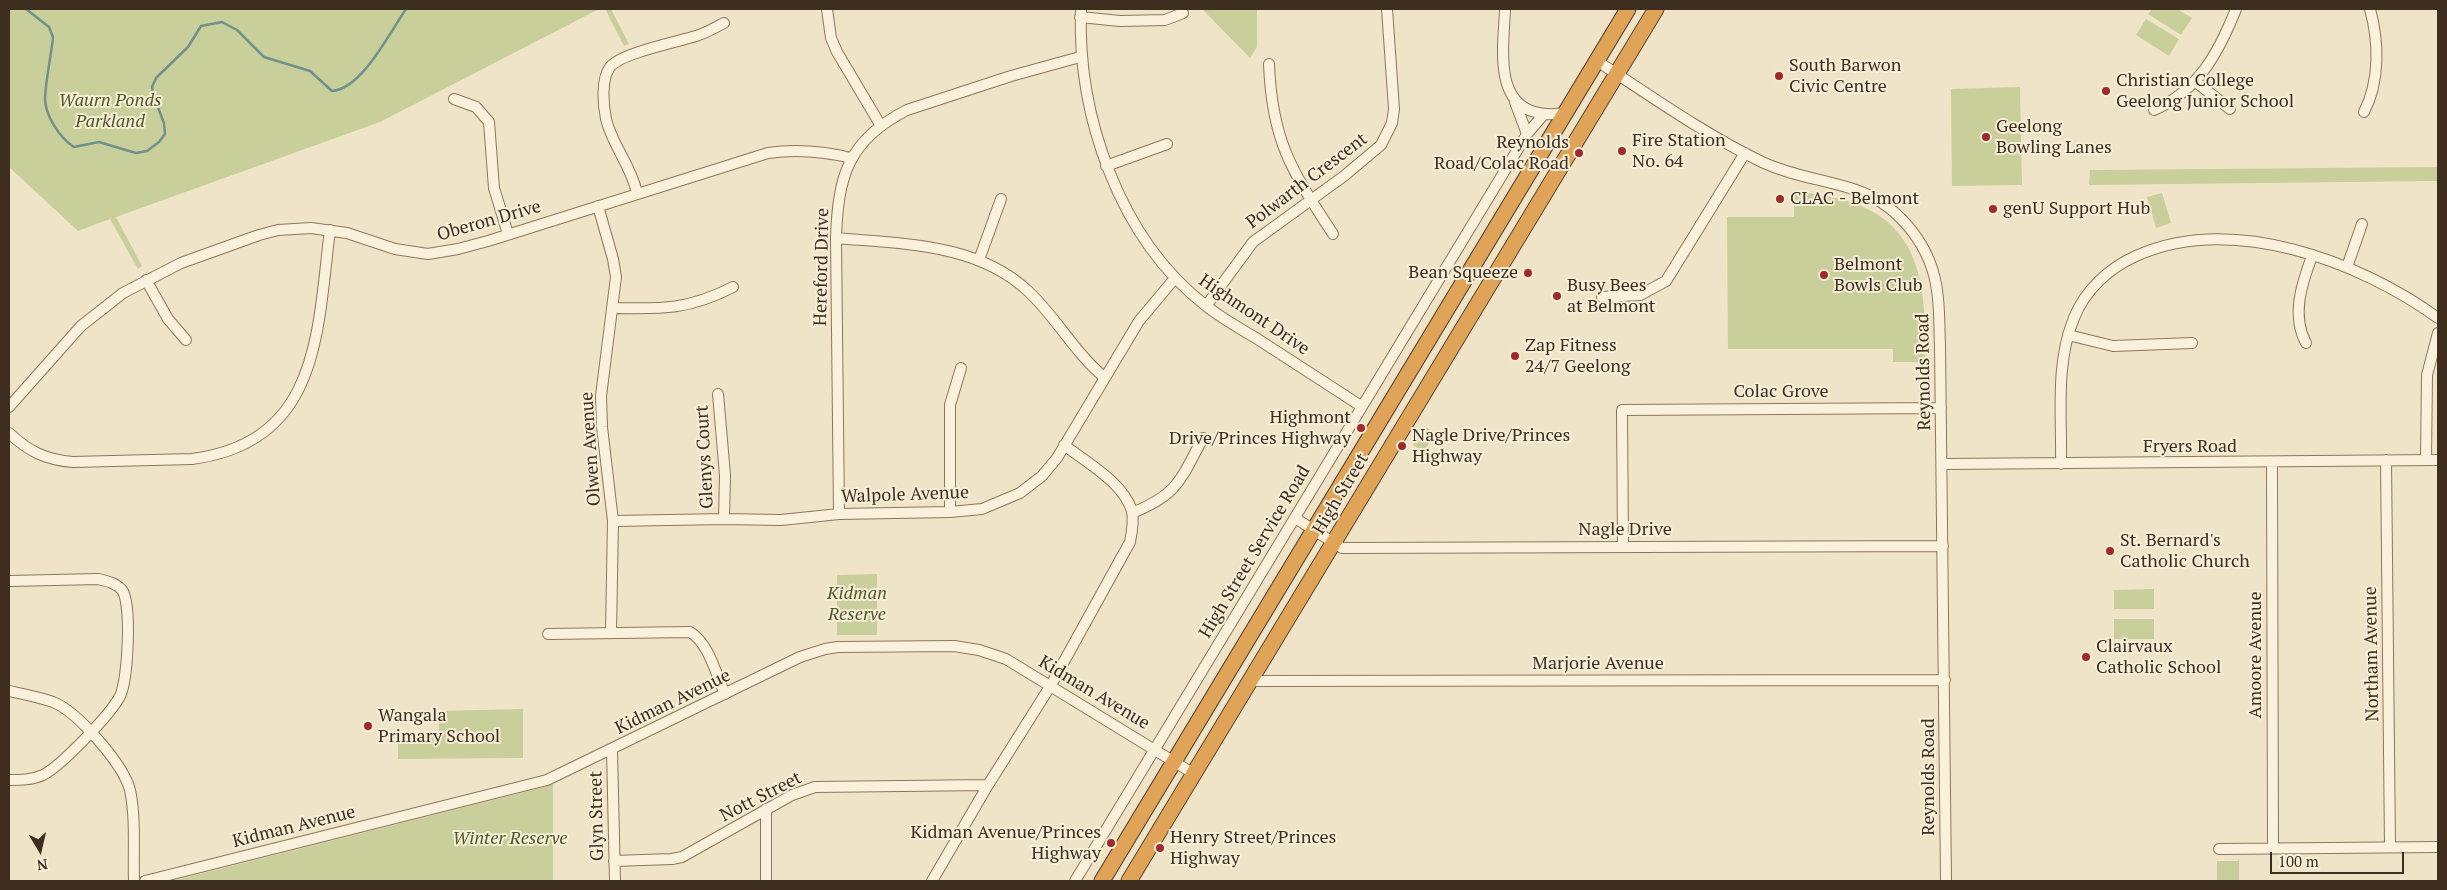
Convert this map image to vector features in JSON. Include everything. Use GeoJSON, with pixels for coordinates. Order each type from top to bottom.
{"type":"FeatureCollection","features":[{"type":"Feature","properties":{"kind":"highway","name":"High Street"},"geometry":{"type":"LineString","coordinates":[[1102,881],[1628,9]]}},
{"type":"Feature","properties":{"kind":"highway","name":"High Street"},"geometry":{"type":"LineString","coordinates":[[1129,881],[1656,9]]}},
{"type":"Feature","properties":{"kind":"street"},"geometry":{"type":"LineString","coordinates":[[827,9],[831,38],[837,52],[881,126]]}},
{"type":"Feature","properties":{"kind":"street","name":"Polwarth Crescent"},"geometry":{"type":"LineString","coordinates":[[1206,306],[1253,242],[1371,156],[1381,145],[1390,129],[1394,109],[1387,9]]}},
{"type":"Feature","properties":{"kind":"street"},"geometry":{"type":"LineString","coordinates":[[1505,9],[1504,68],[1506,80],[1527,134]]}},
{"type":"Feature","properties":{"kind":"street"},"geometry":{"type":"LineString","coordinates":[[2154,110],[2181,96],[2196,82],[2218,46],[2236,9]]}},
{"type":"Feature","properties":{"kind":"street"},"geometry":{"type":"LineString","coordinates":[[2364,112],[2372,90],[2376,60],[2370,9]]}},
{"type":"Feature","properties":{"kind":"street"},"geometry":{"type":"LineString","coordinates":[[1080,13],[1120,21],[1165,20],[1183,13]]}},
{"type":"Feature","properties":{"kind":"street","name":"Highmont Drive"},"geometry":{"type":"LineString","coordinates":[[1080,13],[1080,57],[1093,120],[1106,166],[1132,218],[1175,278],[1206,306],[1362,406]]}},
{"type":"Feature","properties":{"kind":"street"},"geometry":{"type":"LineString","coordinates":[[637,193],[631,171],[606,119],[604,94],[607,72],[611,66],[625,57],[695,36],[724,23]]}},
{"type":"Feature","properties":{"kind":"street","name":"Hereford Drive"},"geometry":{"type":"LineString","coordinates":[[839,514],[836,238],[840,194],[851,158],[869,136],[907,110],[963,90],[1080,57]]}},
{"type":"Feature","properties":{"kind":"street","name":"Reynolds Road"},"geometry":{"type":"LineString","coordinates":[[1597,61],[1745,154],[1777,169],[1806,178],[1855,189],[1879,201],[1896,213],[1916,234],[1931,263],[1937,289],[1941,408],[1946,881]]}},
{"type":"Feature","properties":{"kind":"street"},"geometry":{"type":"LineString","coordinates":[[1270,64],[1271,98],[1277,131],[1290,164],[1310,200],[1333,234]]}},
{"type":"Feature","properties":{"kind":"street"},"geometry":{"type":"LineString","coordinates":[[2196,82],[2230,110]]}},
{"type":"Feature","properties":{"kind":"street"},"geometry":{"type":"LineString","coordinates":[[454,99],[476,107],[489,122],[494,188],[508,234]]}},
{"type":"Feature","properties":{"kind":"street"},"geometry":{"type":"LineString","coordinates":[[1514,100],[1529,111],[1556,115],[1566,112]]}},
{"type":"Feature","properties":{"kind":"street","name":"High Street Service Road"},"geometry":{"type":"LineString","coordinates":[[1075,881],[1527,134],[1544,114]]}},
{"type":"Feature","properties":{"kind":"street"},"geometry":{"type":"LineString","coordinates":[[1106,166],[1167,144]]}},
{"type":"Feature","properties":{"kind":"street","name":"Oberon Drive"},"geometry":{"type":"LineString","coordinates":[[9,407],[81,326],[104,306],[146,280],[182,263],[259,235],[295,228],[330,230],[357,236],[395,249],[428,254],[458,250],[768,153],[793,150],[822,151],[851,158]]}},
{"type":"Feature","properties":{"kind":"street"},"geometry":{"type":"LineString","coordinates":[[1602,297],[1640,295],[1666,281],[1745,154]]}},
{"type":"Feature","properties":{"kind":"street"},"geometry":{"type":"LineString","coordinates":[[979,260],[1001,199]]}},
{"type":"Feature","properties":{"kind":"street","name":"Olwen Avenue"},"geometry":{"type":"LineString","coordinates":[[598,206],[613,259],[616,278],[614,308],[602,382],[601,403],[613,521],[611,632]]}},
{"type":"Feature","properties":{"kind":"street"},"geometry":{"type":"LineString","coordinates":[[2347,267],[2362,224]]}},
{"type":"Feature","properties":{"kind":"street"},"geometry":{"type":"LineString","coordinates":[[9,433],[36,453],[54,460],[73,462],[202,458],[229,450],[252,439],[271,426],[286,412],[304,382],[313,355],[316,338],[330,230]]}},
{"type":"Feature","properties":{"kind":"street"},"geometry":{"type":"LineString","coordinates":[[836,238],[919,245],[959,253],[1008,274],[1028,290],[1049,313],[1086,361],[1104,377]]}},
{"type":"Feature","properties":{"kind":"street"},"geometry":{"type":"LineString","coordinates":[[2061,464],[2062,370],[2068,335],[2074,316],[2088,293],[2102,279],[2128,260],[2153,248],[2182,242],[2217,239],[2262,244],[2312,256],[2347,267],[2394,289],[2438,318]]}},
{"type":"Feature","properties":{"kind":"street"},"geometry":{"type":"LineString","coordinates":[[2306,342],[2299,321],[2300,300],[2302,283],[2312,256]]}},
{"type":"Feature","properties":{"kind":"street","name":"Walpole Avenue"},"geometry":{"type":"LineString","coordinates":[[613,521],[724,518],[781,520],[839,514],[950,512],[982,509],[1020,493],[1042,476],[1064,445],[1139,321],[1175,278]]}},
{"type":"Feature","properties":{"kind":"street"},"geometry":{"type":"LineString","coordinates":[[146,280],[168,319],[186,340]]}},
{"type":"Feature","properties":{"kind":"street"},"geometry":{"type":"LineString","coordinates":[[614,308],[678,308],[714,297],[733,288]]}},
{"type":"Feature","properties":{"kind":"street"},"geometry":{"type":"LineString","coordinates":[[2426,460],[2427,375],[2438,332]]}},
{"type":"Feature","properties":{"kind":"street"},"geometry":{"type":"LineString","coordinates":[[2068,335],[2113,346],[2192,343]]}},
{"type":"Feature","properties":{"kind":"street"},"geometry":{"type":"LineString","coordinates":[[950,512],[950,405],[961,368]]}},
{"type":"Feature","properties":{"kind":"street","name":"Glenys Court"},"geometry":{"type":"LineString","coordinates":[[718,394],[725,475],[724,518]]}},
{"type":"Feature","properties":{"kind":"street","name":"Colac Grove"},"geometry":{"type":"LineString","coordinates":[[1623,546],[1622,410],[1941,408]]}},
{"type":"Feature","properties":{"kind":"street"},"geometry":{"type":"LineString","coordinates":[[1132,512],[1159,501],[1172,492],[1203,438]]}},
{"type":"Feature","properties":{"kind":"street"},"geometry":{"type":"LineString","coordinates":[[932,881],[988,785],[1051,685],[1130,542],[1132,512],[1123,494],[1112,482],[1064,445]]}},
{"type":"Feature","properties":{"kind":"street","name":"Northam Avenue"},"geometry":{"type":"LineString","coordinates":[[2386,460],[2390,847]]}},
{"type":"Feature","properties":{"kind":"street","name":"Fryers Road"},"geometry":{"type":"LineString","coordinates":[[1942,464],[2438,460]]}},
{"type":"Feature","properties":{"kind":"street","name":"Amoore Avenue"},"geometry":{"type":"LineString","coordinates":[[2272,462],[2274,848]]}},
{"type":"Feature","properties":{"kind":"street","name":"High Street"},"geometry":{"type":"LineString","coordinates":[[1295,518],[1313,530]]}},
{"type":"Feature","properties":{"kind":"street","name":"Nagle Drive"},"geometry":{"type":"LineString","coordinates":[[1313,530],[1342,548],[1943,546]]}},
{"type":"Feature","properties":{"kind":"street"},"geometry":{"type":"LineString","coordinates":[[9,581],[98,579],[112,582],[122,590],[127,603],[127,673],[125,685],[112,708],[62,761],[45,774],[36,778],[9,780]]}},
{"type":"Feature","properties":{"kind":"street"},"geometry":{"type":"LineString","coordinates":[[548,634],[690,632],[697,636],[702,644],[725,694]]}},
{"type":"Feature","properties":{"kind":"street","name":"Kidman Avenue"},"geometry":{"type":"LineString","coordinates":[[145,881],[547,780],[800,657],[825,649],[954,646],[979,650],[1006,659],[1194,774]]}},
{"type":"Feature","properties":{"kind":"street","name":"Marjorie Avenue"},"geometry":{"type":"LineString","coordinates":[[1250,681],[1945,680]]}},
{"type":"Feature","properties":{"kind":"street"},"geometry":{"type":"LineString","coordinates":[[9,691],[53,702],[61,706],[90,732],[123,772],[130,790],[134,881]]}},
{"type":"Feature","properties":{"kind":"street","name":"Glyn Street"},"geometry":{"type":"LineString","coordinates":[[612,750],[615,881]]}},
{"type":"Feature","properties":{"kind":"street","name":"Nott Street"},"geometry":{"type":"LineString","coordinates":[[614,861],[682,857],[802,790],[815,787],[988,785]]}},
{"type":"Feature","properties":{"kind":"street"},"geometry":{"type":"LineString","coordinates":[[766,809],[766,881]]}},
{"type":"Feature","properties":{"kind":"street"},"geometry":{"type":"LineString","coordinates":[[2219,849],[2438,847]]}},
{"type":"Feature","properties":{"kind":"green space","name":"Waurn Ponds Parkland"},"geometry":{"type":"Polygon","coordinates":[[[9,9],[599,9],[380,122],[116,217],[142,266],[138,269],[110,219],[78,231],[9,167],[9,9]]]}},
{"type":"Feature","properties":{"kind":"green space"},"geometry":{"type":"Polygon","coordinates":[[[605,9],[611,9],[629,44],[624,46],[605,9]]]}},
{"type":"Feature","properties":{"kind":"green space"},"geometry":{"type":"Polygon","coordinates":[[[1205,9],[1257,9],[1257,47],[1250,58],[1204,11],[1205,9]]]}},
{"type":"Feature","properties":{"kind":"green space"},"geometry":{"type":"Polygon","coordinates":[[[2152,9],[2177,9],[2192,18],[2181,35],[2148,14],[2152,9]]]}},
{"type":"Feature","properties":{"kind":"green space"},"geometry":{"type":"Polygon","coordinates":[[[2146,19],[2179,39],[2169,56],[2136,35],[2146,19]]]}},
{"type":"Feature","properties":{"kind":"green space","name":"Geelong Bowling Lanes"},"geometry":{"type":"Polygon","coordinates":[[[2020,87],[2022,185],[1952,186],[1951,89],[2020,87]]]}},
{"type":"Feature","properties":{"kind":"green space"},"geometry":{"type":"Polygon","coordinates":[[[2438,167],[2438,181],[2089,185],[2090,170],[2438,167]]]}},
{"type":"Feature","properties":{"kind":"green space","name":"Belmont Bowls Club"},"geometry":{"type":"Polygon","coordinates":[[[1794,190],[1847,201],[1873,212],[1892,226],[1906,244],[1916,265],[1921,287],[1924,311],[1925,362],[1893,362],[1893,349],[1728,349],[1727,217],[1794,217],[1794,190]]]}},
{"type":"Feature","properties":{"kind":"green space"},"geometry":{"type":"Polygon","coordinates":[[[2162,193],[2171,223],[2156,228],[2147,197],[2162,193]]]}},
{"type":"Feature","properties":{"kind":"green space"},"geometry":{"type":"Polygon","coordinates":[[[1424,426],[1435,433],[1424,452],[1413,445],[1424,426]]]}},
{"type":"Feature","properties":{"kind":"green space","name":"Kidman Reserve"},"geometry":{"type":"Polygon","coordinates":[[[877,574],[877,635],[837,635],[837,575],[877,574]]]}},
{"type":"Feature","properties":{"kind":"green space"},"geometry":{"type":"Polygon","coordinates":[[[2154,589],[2154,609],[2114,609],[2114,590],[2154,589]]]}},
{"type":"Feature","properties":{"kind":"green space"},"geometry":{"type":"Polygon","coordinates":[[[2114,619],[2154,619],[2154,639],[2114,639],[2114,619]]]}},
{"type":"Feature","properties":{"kind":"green space"},"geometry":{"type":"Polygon","coordinates":[[[523,709],[523,758],[398,759],[398,735],[439,735],[439,711],[523,709]]]}},
{"type":"Feature","properties":{"kind":"green space","name":"Winter Reserve"},"geometry":{"type":"Polygon","coordinates":[[[553,783],[553,881],[172,881],[541,788],[553,783]]]}},
{"type":"Feature","properties":{"kind":"green space"},"geometry":{"type":"Polygon","coordinates":[[[2239,859],[2239,881],[2121,881],[2217,880],[2217,861],[2237,861],[2239,859]]]}},
{"type":"Feature","properties":{"kind":"waterway"},"geometry":{"type":"LineString","coordinates":[[26,9],[49,27],[53,37],[45,98],[50,119],[54,126],[74,147],[99,142],[136,153],[147,151],[159,142],[165,134],[164,123],[152,87],[156,78],[188,47],[201,26],[222,22],[237,30],[264,57],[310,71],[332,91],[343,88],[354,81],[364,70],[406,9]]}},
{"type":"Feature","properties":{"kind":"place","name":"South Barwon Civic Centre"},"geometry":{"type":"Point","coordinates":[1779,76]}},
{"type":"Feature","properties":{"kind":"place","name":"Christian College Geelong Junior School"},"geometry":{"type":"Point","coordinates":[2106,91]}},
{"type":"Feature","properties":{"kind":"place","name":"Geelong Bowling Lanes"},"geometry":{"type":"Point","coordinates":[1986,137]}},
{"type":"Feature","properties":{"kind":"place","name":"Fire Station No. 64"},"geometry":{"type":"Point","coordinates":[1622,151]}},
{"type":"Feature","properties":{"kind":"place","name":"Reynolds Road/Colac Road"},"geometry":{"type":"Point","coordinates":[1579,153]}},
{"type":"Feature","properties":{"kind":"place","name":"CLAC - Belmont"},"geometry":{"type":"Point","coordinates":[1780,199]}},
{"type":"Feature","properties":{"kind":"place","name":"genU Support Hub"},"geometry":{"type":"Point","coordinates":[1993,209]}},
{"type":"Feature","properties":{"kind":"place","name":"Bean Squeeze"},"geometry":{"type":"Point","coordinates":[1528,273]}},
{"type":"Feature","properties":{"kind":"place","name":"Belmont Bowls Club"},"geometry":{"type":"Point","coordinates":[1824,275]}},
{"type":"Feature","properties":{"kind":"place","name":"Busy Bees at Belmont"},"geometry":{"type":"Point","coordinates":[1557,296]}},
{"type":"Feature","properties":{"kind":"place","name":"Zap Fitness 24/7 Geelong"},"geometry":{"type":"Point","coordinates":[1515,356]}},
{"type":"Feature","properties":{"kind":"place","name":"Highmont Drive/Princes Highway"},"geometry":{"type":"Point","coordinates":[1361,428]}},
{"type":"Feature","properties":{"kind":"place","name":"Nagle Drive/Princes Highway"},"geometry":{"type":"Point","coordinates":[1402,446]}},
{"type":"Feature","properties":{"kind":"place","name":"St. Bernard's Catholic Church"},"geometry":{"type":"Point","coordinates":[2110,551]}},
{"type":"Feature","properties":{"kind":"place","name":"Clairvaux Catholic School"},"geometry":{"type":"Point","coordinates":[2086,657]}},
{"type":"Feature","properties":{"kind":"place","name":"Wangala Primary School"},"geometry":{"type":"Point","coordinates":[368,726]}},
{"type":"Feature","properties":{"kind":"place","name":"Kidman Avenue/Princes Highway"},"geometry":{"type":"Point","coordinates":[1111,843]}},
{"type":"Feature","properties":{"kind":"place","name":"Henry Street/Princes Highway"},"geometry":{"type":"Point","coordinates":[1160,848]}}]}
